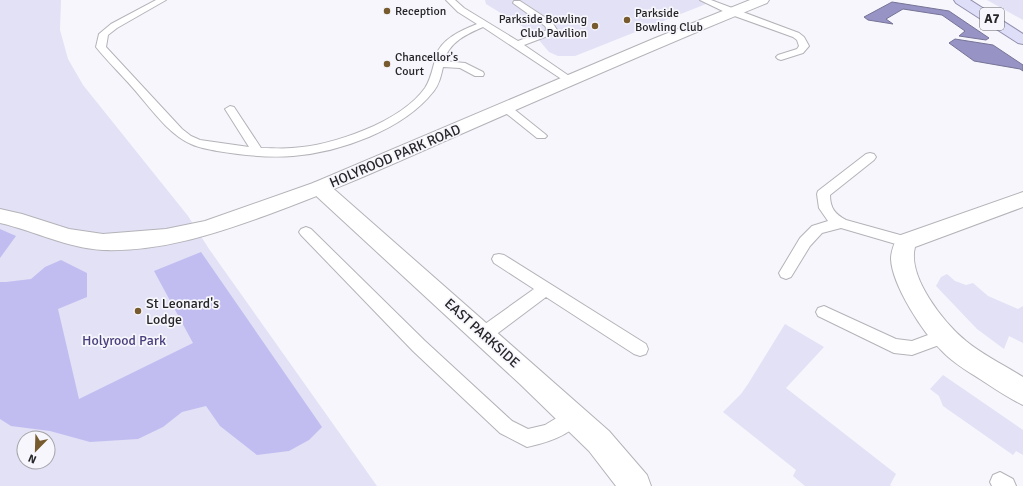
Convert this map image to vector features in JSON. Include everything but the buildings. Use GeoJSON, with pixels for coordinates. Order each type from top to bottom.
{"type":"FeatureCollection","features":[{"type":"Feature","properties":{"kind":"main road","name":"A7"},"geometry":{"type":"LineString","coordinates":[[961,0],[1023,40]]}},
{"type":"Feature","properties":{"kind":"street","name":"HOLYROOD PARK ROAD"},"geometry":{"type":"LineString","coordinates":[[5,214],[57,234],[86,240],[111,242],[140,240],[189,233],[208,228],[320,188],[658,42],[762,0]]}},
{"type":"Feature","properties":{"kind":"street","name":"EAST PARKSIDE"},"geometry":{"type":"LineString","coordinates":[[320,188],[484,334],[599,441],[636,486]]}},
{"type":"Feature","properties":{"kind":"street"},"geometry":{"type":"LineString","coordinates":[[1023,199],[906,242],[902,258],[906,278],[927,313],[944,336],[958,350],[1023,392]]}},
{"type":"Feature","properties":{"kind":"lane"},"geometry":{"type":"LineString","coordinates":[[162,0],[114,26],[104,34],[101,47],[178,131],[187,138],[197,143],[216,147],[258,152],[293,152],[332,145],[371,132],[398,118],[423,97],[433,83],[443,50],[457,36],[471,28],[484,24]]}},
{"type":"Feature","properties":{"kind":"lane"},"geometry":{"type":"LineString","coordinates":[[450,0],[455,6],[517,44],[570,80]]}},
{"type":"Feature","properties":{"kind":"lane"},"geometry":{"type":"LineString","coordinates":[[704,0],[732,12],[796,35],[801,39],[804,46],[800,51],[781,57]]}},
{"type":"Feature","properties":{"kind":"lane"},"geometry":{"type":"LineString","coordinates":[[517,2],[549,24],[552,30],[517,44]]}},
{"type":"Feature","properties":{"kind":"lane"},"geometry":{"type":"LineString","coordinates":[[439,64],[462,65],[479,74]]}},
{"type":"Feature","properties":{"kind":"lane"},"geometry":{"type":"LineString","coordinates":[[506,108],[541,136]]}},
{"type":"Feature","properties":{"kind":"lane"},"geometry":{"type":"LineString","coordinates":[[230,109],[258,152]]}},
{"type":"Feature","properties":{"kind":"lane"},"geometry":{"type":"LineString","coordinates":[[870,158],[823,194],[823,202],[826,211],[832,218],[841,223],[906,242]]}},
{"type":"Feature","properties":{"kind":"lane"},"geometry":{"type":"LineString","coordinates":[[786,273],[805,242],[817,229],[841,223]]}},
{"type":"Feature","properties":{"kind":"lane"},"geometry":{"type":"LineString","coordinates":[[306,232],[419,346],[506,427],[527,438],[549,433],[573,417]]}},
{"type":"Feature","properties":{"kind":"lane"},"geometry":{"type":"LineString","coordinates":[[499,260],[640,349]]}},
{"type":"Feature","properties":{"kind":"lane"},"geometry":{"type":"LineString","coordinates":[[484,334],[546,289]]}},
{"type":"Feature","properties":{"kind":"lane"},"geometry":{"type":"LineString","coordinates":[[824,312],[894,346],[912,348],[944,336]]}},
{"type":"Feature","properties":{"kind":"green space","name":"Holyrood Park"},"geometry":{"type":"Polygon","coordinates":[[[0,0],[61,0],[60,30],[68,59],[83,85],[188,216],[209,249],[377,486],[0,486],[0,0]]]}},
{"type":"Feature","properties":{"kind":"green space"},"geometry":{"type":"Polygon","coordinates":[[[485,0],[716,0],[575,56],[558,56],[549,52],[533,33],[486,4],[485,0]]]}},
{"type":"Feature","properties":{"kind":"green space"},"geometry":{"type":"Polygon","coordinates":[[[987,0],[1023,0],[1023,20],[987,0]]]}},
{"type":"Feature","properties":{"kind":"green space"},"geometry":{"type":"Polygon","coordinates":[[[947,274],[955,281],[966,285],[973,283],[988,296],[1018,309],[1023,306],[1023,343],[1009,336],[1004,349],[977,329],[936,286],[941,277],[947,274]]]}},
{"type":"Feature","properties":{"kind":"green space"},"geometry":{"type":"Polygon","coordinates":[[[785,324],[824,347],[786,388],[896,474],[890,485],[891,486],[805,486],[793,476],[796,470],[723,412],[741,394],[785,324]]]}},
{"type":"Feature","properties":{"kind":"green space"},"geometry":{"type":"Polygon","coordinates":[[[943,375],[1023,430],[1023,455],[1016,451],[1013,455],[943,406],[939,396],[930,389],[943,375]]]}},
{"type":"Feature","properties":{"kind":"shaded area"},"geometry":{"type":"Polygon","coordinates":[[[892,2],[949,11],[989,38],[986,40],[959,36],[965,31],[942,15],[903,9],[886,19],[893,24],[868,20],[864,17],[892,2]]]}},
{"type":"Feature","properties":{"kind":"shaded area"},"geometry":{"type":"Polygon","coordinates":[[[955,39],[993,45],[1023,65],[1023,71],[1020,69],[974,61],[949,43],[955,39]]]}},
{"type":"Feature","properties":{"kind":"shaded area"},"geometry":{"type":"Polygon","coordinates":[[[0,229],[16,236],[0,258],[0,229]]]}},
{"type":"Feature","properties":{"kind":"shaded area"},"geometry":{"type":"Polygon","coordinates":[[[201,252],[322,427],[309,440],[289,451],[257,455],[220,426],[206,406],[182,412],[163,427],[138,439],[90,442],[56,433],[56,430],[42,430],[11,426],[0,419],[0,282],[31,279],[45,267],[61,260],[87,273],[87,297],[58,309],[79,399],[193,343],[154,271],[201,252]]]}},
{"type":"Feature","properties":{"kind":"place","name":"Reception"},"geometry":{"type":"Point","coordinates":[387,11]}},
{"type":"Feature","properties":{"kind":"place","name":"Parkside Bowling Club"},"geometry":{"type":"Point","coordinates":[627,20]}},
{"type":"Feature","properties":{"kind":"place","name":"Parkside Bowling Club Pavilion"},"geometry":{"type":"Point","coordinates":[595,26]}},
{"type":"Feature","properties":{"kind":"place","name":"Chancellor's Court"},"geometry":{"type":"Point","coordinates":[387,64]}},
{"type":"Feature","properties":{"kind":"place","name":"St Leonard's Lodge"},"geometry":{"type":"Point","coordinates":[138,311]}}]}
